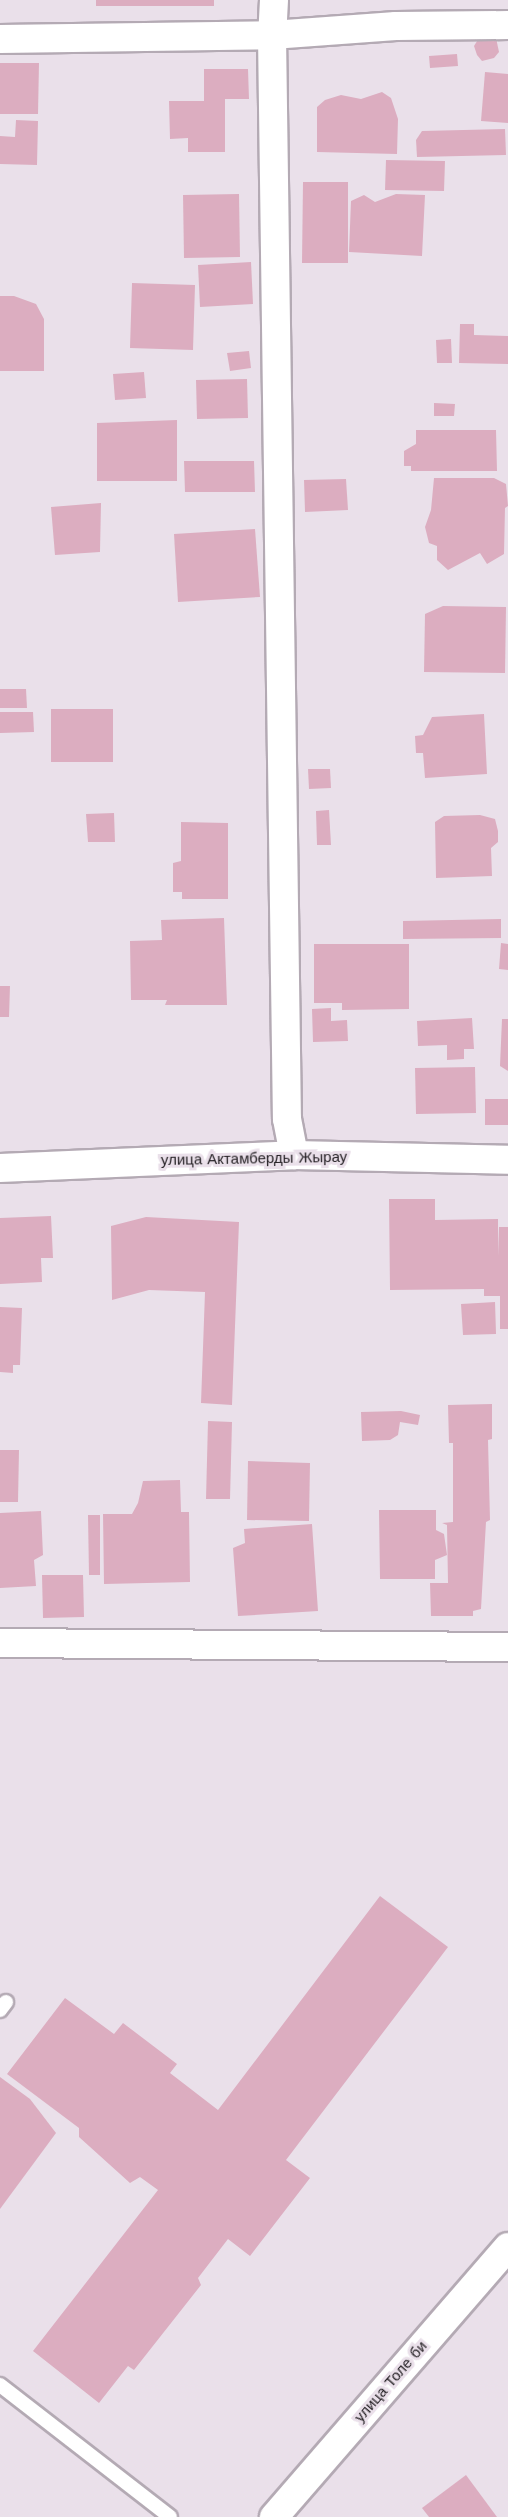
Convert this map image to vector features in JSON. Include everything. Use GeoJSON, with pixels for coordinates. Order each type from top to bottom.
{"type":"FeatureCollection","features":[{"type":"Feature","properties":{"kind":"street"},"geometry":{"type":"LineString","coordinates":[[274,0],[272,35],[286,1119],[294,1155]]}},
{"type":"Feature","properties":{"kind":"street"},"geometry":{"type":"LineString","coordinates":[[0,39],[272,35],[396,26],[508,25]]}},
{"type":"Feature","properties":{"kind":"street","name":"улица Актамберды Жырау"},"geometry":{"type":"LineString","coordinates":[[0,1168],[294,1155],[508,1160]]}},
{"type":"Feature","properties":{"kind":"street"},"geometry":{"type":"LineString","coordinates":[[0,1643],[508,1647]]}},
{"type":"Feature","properties":{"kind":"street","name":"улица Толе би"},"geometry":{"type":"LineString","coordinates":[[274,2517],[508,2247]]}},
{"type":"Feature","properties":{"kind":"lane"},"geometry":{"type":"LineString","coordinates":[[0,2385],[170,2517]]}},
{"type":"Feature","properties":{"kind":"building"},"geometry":{"type":"Polygon","coordinates":[[[96,0],[214,0],[214,6],[96,6],[96,0]]]}},
{"type":"Feature","properties":{"kind":"building"},"geometry":{"type":"Polygon","coordinates":[[[479,38],[496,38],[499,52],[494,58],[482,61],[477,55],[474,46],[479,38]]]}},
{"type":"Feature","properties":{"kind":"building"},"geometry":{"type":"Polygon","coordinates":[[[457,54],[458,66],[430,68],[429,56],[457,54]]]}},
{"type":"Feature","properties":{"kind":"building"},"geometry":{"type":"Polygon","coordinates":[[[0,63],[39,63],[38,114],[0,114],[0,63]]]}},
{"type":"Feature","properties":{"kind":"building"},"geometry":{"type":"Polygon","coordinates":[[[204,69],[248,69],[249,99],[225,99],[225,152],[188,152],[188,138],[170,139],[169,101],[204,101],[204,69]]]}},
{"type":"Feature","properties":{"kind":"building"},"geometry":{"type":"Polygon","coordinates":[[[485,72],[508,74],[508,123],[481,121],[485,72]]]}},
{"type":"Feature","properties":{"kind":"building"},"geometry":{"type":"Polygon","coordinates":[[[382,92],[391,98],[398,119],[397,154],[317,152],[317,107],[325,100],[341,95],[361,99],[382,92]]]}},
{"type":"Feature","properties":{"kind":"building"},"geometry":{"type":"Polygon","coordinates":[[[16,120],[38,121],[37,165],[0,164],[0,136],[15,137],[16,120]]]}},
{"type":"Feature","properties":{"kind":"building"},"geometry":{"type":"Polygon","coordinates":[[[505,129],[506,155],[417,157],[416,140],[422,131],[505,129]]]}},
{"type":"Feature","properties":{"kind":"building"},"geometry":{"type":"Polygon","coordinates":[[[386,160],[445,161],[444,191],[385,190],[386,160]]]}},
{"type":"Feature","properties":{"kind":"building"},"geometry":{"type":"Polygon","coordinates":[[[303,182],[348,182],[348,263],[302,263],[303,182]]]}},
{"type":"Feature","properties":{"kind":"building"},"geometry":{"type":"Polygon","coordinates":[[[239,194],[240,257],[184,258],[183,195],[239,194]]]}},
{"type":"Feature","properties":{"kind":"building"},"geometry":{"type":"Polygon","coordinates":[[[396,194],[425,195],[422,256],[349,252],[351,201],[364,195],[375,202],[396,194]]]}},
{"type":"Feature","properties":{"kind":"building"},"geometry":{"type":"Polygon","coordinates":[[[251,262],[253,304],[200,307],[198,265],[251,262]]]}},
{"type":"Feature","properties":{"kind":"building"},"geometry":{"type":"Polygon","coordinates":[[[132,283],[195,285],[193,350],[130,348],[132,283]]]}},
{"type":"Feature","properties":{"kind":"building"},"geometry":{"type":"Polygon","coordinates":[[[0,296],[14,296],[36,304],[44,319],[44,371],[0,371],[0,296]]]}},
{"type":"Feature","properties":{"kind":"building"},"geometry":{"type":"Polygon","coordinates":[[[460,324],[474,324],[474,335],[508,336],[508,364],[459,363],[460,324]]]}},
{"type":"Feature","properties":{"kind":"building"},"geometry":{"type":"Polygon","coordinates":[[[451,339],[452,363],[437,363],[436,340],[451,339]]]}},
{"type":"Feature","properties":{"kind":"building"},"geometry":{"type":"Polygon","coordinates":[[[249,351],[251,368],[230,371],[227,353],[249,351]]]}},
{"type":"Feature","properties":{"kind":"building"},"geometry":{"type":"Polygon","coordinates":[[[144,372],[146,398],[115,400],[113,374],[144,372]]]}},
{"type":"Feature","properties":{"kind":"building"},"geometry":{"type":"Polygon","coordinates":[[[247,379],[248,418],[197,419],[196,380],[247,379]]]}},
{"type":"Feature","properties":{"kind":"building"},"geometry":{"type":"Polygon","coordinates":[[[434,403],[455,404],[454,416],[434,416],[434,403]]]}},
{"type":"Feature","properties":{"kind":"building"},"geometry":{"type":"Polygon","coordinates":[[[177,420],[177,481],[97,481],[97,423],[177,420]]]}},
{"type":"Feature","properties":{"kind":"building"},"geometry":{"type":"Polygon","coordinates":[[[416,430],[496,430],[497,471],[411,471],[411,466],[404,466],[404,451],[416,444],[416,430]]]}},
{"type":"Feature","properties":{"kind":"building"},"geometry":{"type":"Polygon","coordinates":[[[184,461],[254,461],[255,492],[185,492],[184,461]]]}},
{"type":"Feature","properties":{"kind":"building"},"geometry":{"type":"Polygon","coordinates":[[[434,478],[494,478],[506,484],[508,506],[505,508],[504,554],[487,564],[480,553],[448,570],[437,560],[437,546],[429,543],[425,527],[431,510],[434,478]]]}},
{"type":"Feature","properties":{"kind":"building"},"geometry":{"type":"Polygon","coordinates":[[[346,479],[348,510],[305,512],[304,480],[346,479]]]}},
{"type":"Feature","properties":{"kind":"building"},"geometry":{"type":"Polygon","coordinates":[[[101,503],[100,552],[55,555],[51,507],[101,503]]]}},
{"type":"Feature","properties":{"kind":"building"},"geometry":{"type":"Polygon","coordinates":[[[255,529],[260,597],[178,602],[174,534],[255,529]]]}},
{"type":"Feature","properties":{"kind":"building"},"geometry":{"type":"Polygon","coordinates":[[[443,606],[506,607],[505,673],[424,672],[425,614],[443,606]]]}},
{"type":"Feature","properties":{"kind":"building"},"geometry":{"type":"Polygon","coordinates":[[[0,689],[26,689],[27,708],[0,708],[0,689]]]}},
{"type":"Feature","properties":{"kind":"building"},"geometry":{"type":"Polygon","coordinates":[[[51,709],[113,709],[113,762],[51,762],[51,709]]]}},
{"type":"Feature","properties":{"kind":"building"},"geometry":{"type":"Polygon","coordinates":[[[0,712],[33,712],[34,732],[0,733],[0,712]]]}},
{"type":"Feature","properties":{"kind":"building"},"geometry":{"type":"Polygon","coordinates":[[[484,714],[487,774],[425,778],[423,753],[416,753],[415,736],[423,735],[432,717],[484,714]]]}},
{"type":"Feature","properties":{"kind":"building"},"geometry":{"type":"Polygon","coordinates":[[[308,769],[330,769],[331,788],[309,789],[308,769]]]}},
{"type":"Feature","properties":{"kind":"building"},"geometry":{"type":"Polygon","coordinates":[[[329,810],[331,845],[317,845],[316,811],[329,810]]]}},
{"type":"Feature","properties":{"kind":"building"},"geometry":{"type":"Polygon","coordinates":[[[114,813],[115,842],[88,842],[86,814],[114,813]]]}},
{"type":"Feature","properties":{"kind":"building"},"geometry":{"type":"Polygon","coordinates":[[[480,815],[495,819],[498,831],[498,842],[491,848],[492,876],[436,878],[435,822],[444,816],[480,815]]]}},
{"type":"Feature","properties":{"kind":"building"},"geometry":{"type":"Polygon","coordinates":[[[181,822],[228,823],[228,899],[182,899],[182,892],[173,892],[173,863],[181,861],[181,822]]]}},
{"type":"Feature","properties":{"kind":"building"},"geometry":{"type":"Polygon","coordinates":[[[224,918],[227,1005],[165,1005],[167,1000],[131,1000],[130,941],[162,940],[161,920],[224,918]]]}},
{"type":"Feature","properties":{"kind":"building"},"geometry":{"type":"Polygon","coordinates":[[[501,919],[501,938],[403,939],[403,921],[501,919]]]}},
{"type":"Feature","properties":{"kind":"building"},"geometry":{"type":"Polygon","coordinates":[[[501,943],[508,944],[508,970],[499,969],[501,943]]]}},
{"type":"Feature","properties":{"kind":"building"},"geometry":{"type":"Polygon","coordinates":[[[314,944],[409,944],[409,1009],[342,1010],[342,1003],[314,1003],[314,944]]]}},
{"type":"Feature","properties":{"kind":"building"},"geometry":{"type":"Polygon","coordinates":[[[0,986],[10,986],[9,1017],[0,1017],[0,986]]]}},
{"type":"Feature","properties":{"kind":"building"},"geometry":{"type":"Polygon","coordinates":[[[331,1008],[331,1021],[347,1020],[348,1041],[313,1042],[312,1009],[331,1008]]]}},
{"type":"Feature","properties":{"kind":"building"},"geometry":{"type":"Polygon","coordinates":[[[472,1018],[474,1049],[464,1049],[464,1059],[447,1060],[447,1045],[418,1046],[417,1021],[472,1018]]]}},
{"type":"Feature","properties":{"kind":"building"},"geometry":{"type":"Polygon","coordinates":[[[502,1019],[508,1019],[508,1071],[500,1066],[502,1019]]]}},
{"type":"Feature","properties":{"kind":"building"},"geometry":{"type":"Polygon","coordinates":[[[475,1067],[476,1113],[416,1114],[415,1068],[475,1067]]]}},
{"type":"Feature","properties":{"kind":"building"},"geometry":{"type":"Polygon","coordinates":[[[485,1099],[508,1099],[508,1125],[485,1125],[485,1099]]]}},
{"type":"Feature","properties":{"kind":"building"},"geometry":{"type":"Polygon","coordinates":[[[389,1199],[435,1199],[435,1220],[498,1219],[498,1256],[499,1227],[508,1227],[508,1329],[500,1329],[500,1296],[484,1296],[484,1289],[390,1290],[389,1199]]]}},
{"type":"Feature","properties":{"kind":"building"},"geometry":{"type":"Polygon","coordinates":[[[51,1216],[53,1258],[41,1258],[42,1282],[0,1284],[0,1218],[51,1216]]]}},
{"type":"Feature","properties":{"kind":"building"},"geometry":{"type":"Polygon","coordinates":[[[146,1217],[239,1222],[232,1405],[201,1403],[205,1292],[149,1290],[112,1300],[111,1226],[146,1217]]]}},
{"type":"Feature","properties":{"kind":"building"},"geometry":{"type":"Polygon","coordinates":[[[495,1302],[496,1334],[463,1335],[461,1304],[495,1302]]]}},
{"type":"Feature","properties":{"kind":"building"},"geometry":{"type":"Polygon","coordinates":[[[0,1307],[22,1308],[20,1365],[13,1365],[13,1373],[0,1372],[0,1307]]]}},
{"type":"Feature","properties":{"kind":"building"},"geometry":{"type":"Polygon","coordinates":[[[492,1404],[492,1439],[488,1440],[490,1520],[486,1522],[481,1609],[473,1611],[473,1616],[431,1616],[430,1583],[448,1583],[447,1525],[442,1523],[453,1522],[453,1443],[449,1443],[448,1405],[492,1404]]]}},
{"type":"Feature","properties":{"kind":"building"},"geometry":{"type":"Polygon","coordinates":[[[401,1411],[420,1415],[418,1425],[400,1422],[398,1435],[390,1440],[362,1441],[361,1412],[401,1411]]]}},
{"type":"Feature","properties":{"kind":"building"},"geometry":{"type":"Polygon","coordinates":[[[208,1421],[232,1422],[230,1499],[206,1499],[208,1421]]]}},
{"type":"Feature","properties":{"kind":"building"},"geometry":{"type":"Polygon","coordinates":[[[0,1450],[19,1450],[18,1502],[0,1502],[0,1450]]]}},
{"type":"Feature","properties":{"kind":"building"},"geometry":{"type":"Polygon","coordinates":[[[248,1461],[310,1463],[309,1521],[247,1520],[248,1461]]]}},
{"type":"Feature","properties":{"kind":"building"},"geometry":{"type":"Polygon","coordinates":[[[180,1480],[181,1512],[189,1512],[190,1582],[104,1584],[103,1514],[132,1514],[138,1503],[143,1481],[180,1480]]]}},
{"type":"Feature","properties":{"kind":"building"},"geometry":{"type":"Polygon","coordinates":[[[379,1510],[436,1510],[436,1530],[444,1534],[447,1555],[435,1560],[435,1579],[380,1579],[379,1510]]]}},
{"type":"Feature","properties":{"kind":"building"},"geometry":{"type":"Polygon","coordinates":[[[41,1511],[43,1555],[34,1560],[36,1586],[0,1588],[0,1513],[41,1511]]]}},
{"type":"Feature","properties":{"kind":"building"},"geometry":{"type":"Polygon","coordinates":[[[88,1515],[100,1515],[100,1575],[89,1575],[88,1515]]]}},
{"type":"Feature","properties":{"kind":"building"},"geometry":{"type":"Polygon","coordinates":[[[312,1524],[318,1611],[238,1616],[233,1548],[245,1543],[244,1529],[312,1524]]]}},
{"type":"Feature","properties":{"kind":"building"},"geometry":{"type":"Polygon","coordinates":[[[42,1575],[83,1575],[84,1617],[43,1618],[42,1575]]]}},
{"type":"Feature","properties":{"kind":"building"},"geometry":{"type":"Polygon","coordinates":[[[380,1896],[448,1947],[286,2160],[310,2178],[250,2256],[228,2239],[198,2278],[201,2285],[134,2370],[128,2366],[99,2403],[33,2351],[158,2190],[140,2177],[130,2183],[79,2137],[79,2128],[7,2074],[65,1998],[114,2034],[123,2023],[177,2064],[170,2073],[218,2110],[380,1896]]]}},
{"type":"Feature","properties":{"kind":"building"},"geometry":{"type":"Polygon","coordinates":[[[0,2077],[30,2099],[56,2133],[0,2209],[0,2077]]]}},
{"type":"Feature","properties":{"kind":"building"},"geometry":{"type":"Polygon","coordinates":[[[466,2475],[497,2517],[429,2517],[422,2508],[466,2475]]]}}]}
